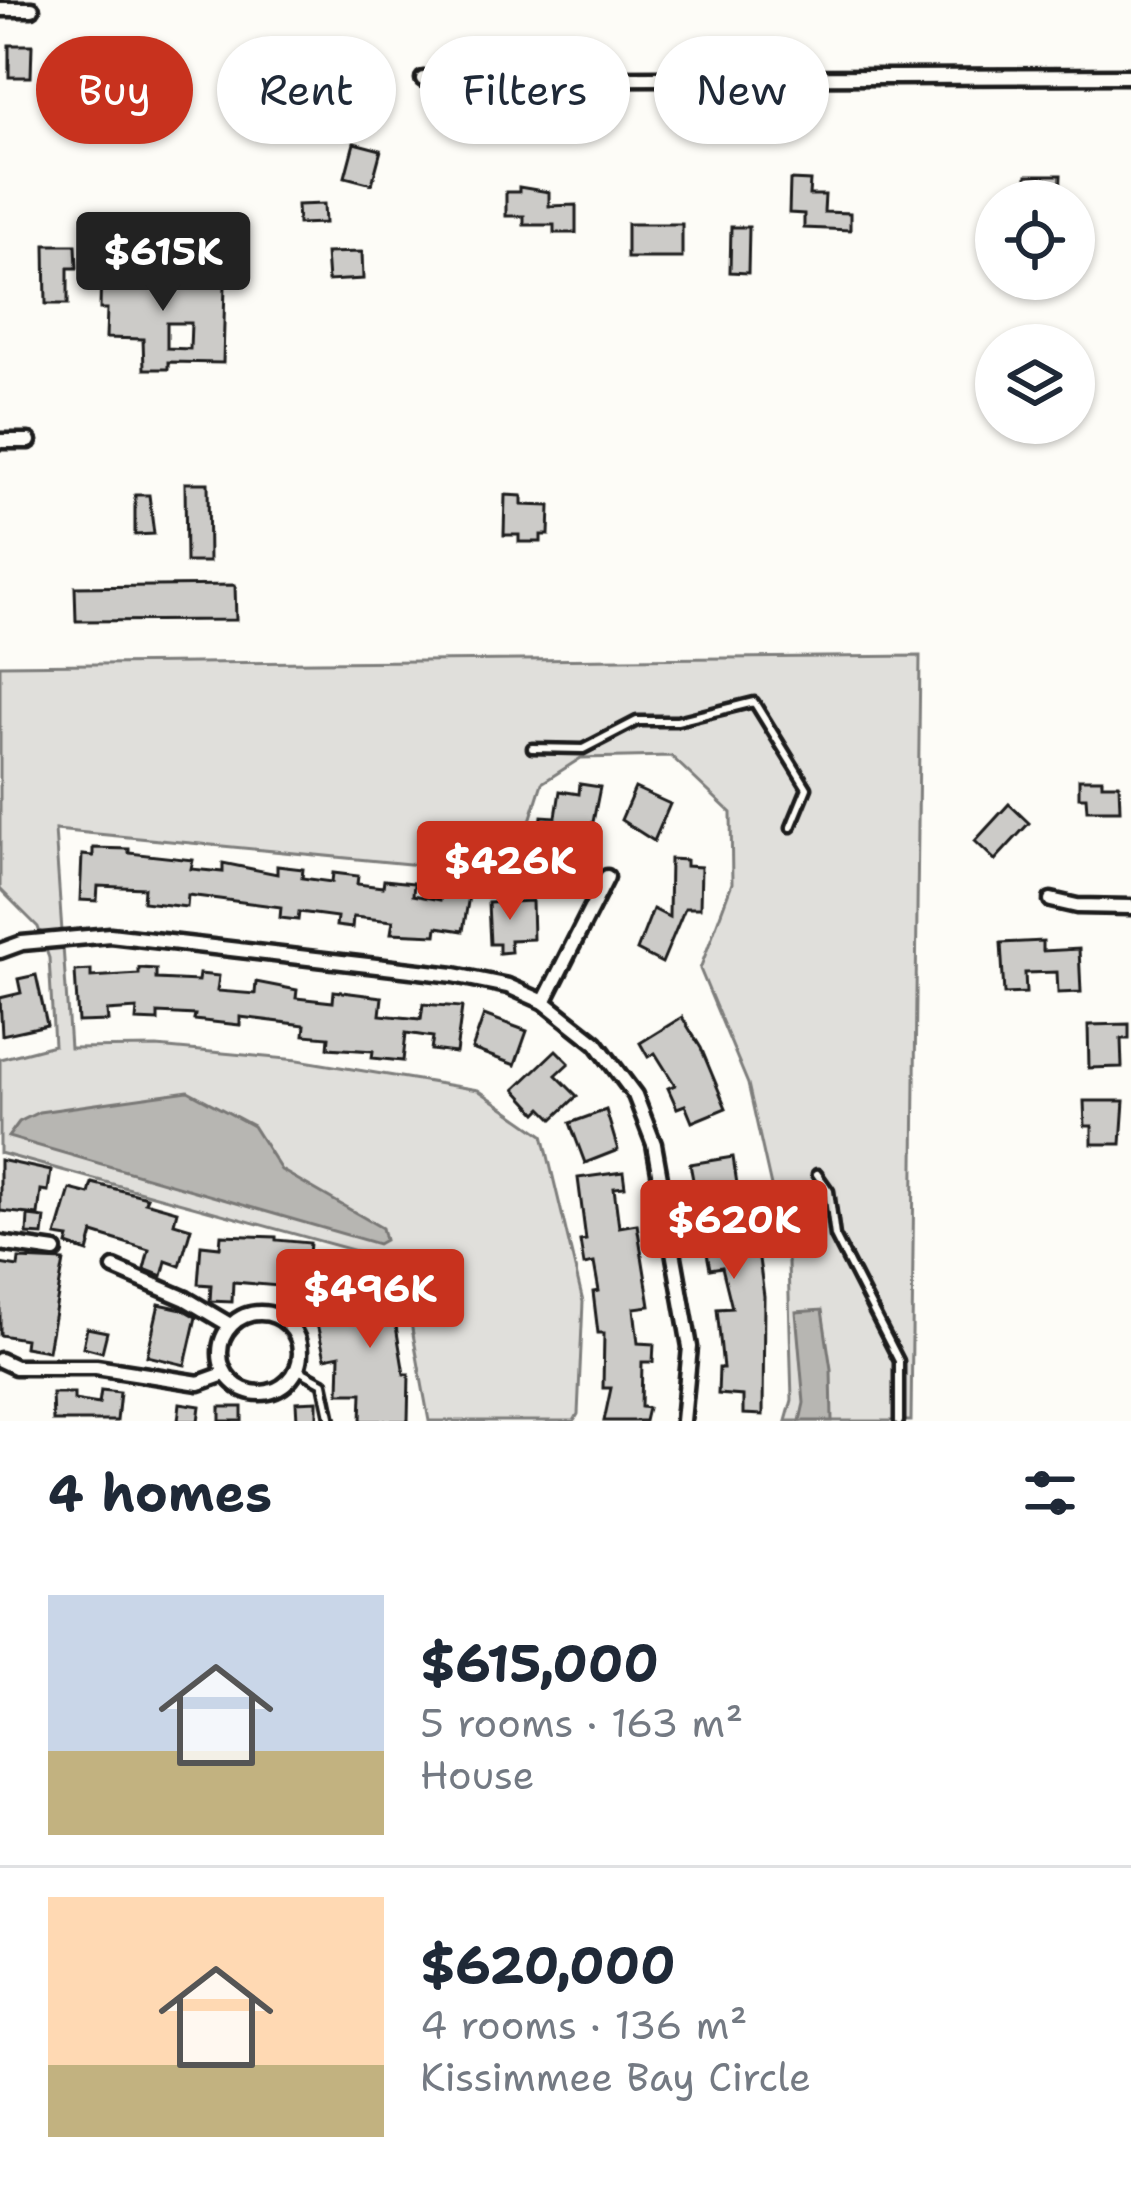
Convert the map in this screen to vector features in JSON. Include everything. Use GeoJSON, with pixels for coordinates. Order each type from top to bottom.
{"type":"FeatureCollection","features":[{"type":"Feature","properties":{"kind":"street"},"geometry":{"type":"LineString","coordinates":[[0,9],[32,9]]}},
{"type":"Feature","properties":{"kind":"street"},"geometry":{"type":"LineString","coordinates":[[630,78],[1131,76]]}},
{"type":"Feature","properties":{"kind":"street"},"geometry":{"type":"LineString","coordinates":[[0,441],[29,441]]}},
{"type":"Feature","properties":{"kind":"street"},"geometry":{"type":"LineString","coordinates":[[544,1002],[608,877]]}},
{"type":"Feature","properties":{"kind":"street"},"geometry":{"type":"LineString","coordinates":[[1051,900],[1077,906],[1131,907]]}},
{"type":"Feature","properties":{"kind":"street"},"geometry":{"type":"LineString","coordinates":[[0,951],[22,943],[110,935],[454,975],[508,986],[544,1002],[596,1043],[635,1095],[654,1144],[690,1347],[683,1421]]}},
{"type":"Feature","properties":{"kind":"street"},"geometry":{"type":"LineString","coordinates":[[0,1243],[55,1251]]}},
{"type":"Feature","properties":{"kind":"street"},"geometry":{"type":"LineString","coordinates":[[114,1268],[186,1298],[230,1325]]}},
{"type":"Feature","properties":{"kind":"street"},"geometry":{"type":"LineString","coordinates":[[255,1313],[282,1319],[298,1341],[297,1369],[281,1388],[256,1394],[243,1391],[224,1373],[219,1348],[230,1325],[255,1313]]}},
{"type":"Feature","properties":{"kind":"street"},"geometry":{"type":"LineString","coordinates":[[0,1360],[15,1367],[96,1366],[199,1383],[224,1373]]}},
{"type":"Feature","properties":{"kind":"lane"},"geometry":{"type":"LineString","coordinates":[[532,748],[583,749],[637,721],[677,721],[754,702],[807,788],[791,827]]}},
{"type":"Feature","properties":{"kind":"lane"},"geometry":{"type":"LineString","coordinates":[[817,1174],[829,1191],[835,1236],[898,1360],[899,1421]]}},
{"type":"Feature","properties":{"kind":"lane"},"geometry":{"type":"LineString","coordinates":[[297,1369],[323,1383],[331,1421]]}},
{"type":"Feature","properties":{"kind":"shaded area"},"geometry":{"type":"Polygon","coordinates":[[[920,656],[911,1421],[786,1421],[792,1400],[788,1262],[748,1084],[700,969],[732,883],[731,813],[671,756],[581,758],[542,783],[513,874],[55,830],[70,1048],[157,1047],[298,1060],[478,1090],[543,1135],[583,1302],[574,1421],[429,1421],[400,1263],[0,1153],[0,1059],[54,1045],[49,958],[38,927],[0,889],[0,665],[920,656]]]}},
{"type":"Feature","properties":{"kind":"shaded area"},"geometry":{"type":"Polygon","coordinates":[[[188,1091],[253,1126],[281,1170],[382,1228],[385,1240],[378,1244],[8,1137],[19,1122],[39,1112],[188,1091]]]}},
{"type":"Feature","properties":{"kind":"shaded area"},"geometry":{"type":"Polygon","coordinates":[[[822,1310],[831,1369],[832,1421],[800,1421],[804,1403],[796,1312],[822,1310]]]}},
{"type":"Feature","properties":{"kind":"building"},"geometry":{"type":"Polygon","coordinates":[[[9,45],[32,45],[31,77],[9,77],[9,45]]]}},
{"type":"Feature","properties":{"kind":"building"},"geometry":{"type":"Polygon","coordinates":[[[354,144],[381,150],[372,184],[345,177],[354,144]]]}},
{"type":"Feature","properties":{"kind":"building"},"geometry":{"type":"Polygon","coordinates":[[[1027,175],[1061,175],[1061,180],[1027,180],[1027,175]]]}},
{"type":"Feature","properties":{"kind":"building"},"geometry":{"type":"Polygon","coordinates":[[[790,180],[810,181],[809,195],[825,195],[824,212],[850,213],[850,230],[804,228],[804,214],[789,213],[790,180]]]}},
{"type":"Feature","properties":{"kind":"building"},"geometry":{"type":"Polygon","coordinates":[[[519,187],[549,192],[549,206],[576,205],[576,233],[554,233],[554,225],[524,225],[524,216],[506,216],[506,192],[519,192],[519,187]]]}},
{"type":"Feature","properties":{"kind":"building"},"geometry":{"type":"Polygon","coordinates":[[[324,204],[325,223],[298,224],[297,205],[324,204]]]}},
{"type":"Feature","properties":{"kind":"building"},"geometry":{"type":"Polygon","coordinates":[[[627,224],[682,224],[682,258],[627,258],[627,224]]]}},
{"type":"Feature","properties":{"kind":"building"},"geometry":{"type":"Polygon","coordinates":[[[731,227],[749,227],[748,273],[730,272],[731,227]]]}},
{"type":"Feature","properties":{"kind":"building"},"geometry":{"type":"Polygon","coordinates":[[[45,245],[76,245],[77,268],[68,268],[68,304],[46,304],[45,245]]]}},
{"type":"Feature","properties":{"kind":"building"},"geometry":{"type":"Polygon","coordinates":[[[362,252],[363,279],[328,281],[326,253],[362,252]]]}},
{"type":"Feature","properties":{"kind":"building"},"geometry":{"type":"Polygon","coordinates":[[[106,253],[136,253],[135,274],[166,274],[166,283],[225,284],[223,363],[168,362],[168,369],[144,369],[143,339],[106,338],[107,309],[100,309],[101,269],[106,269],[106,253]],[[167,323],[167,348],[190,349],[191,323],[167,323]]]}},
{"type":"Feature","properties":{"kind":"building"},"geometry":{"type":"Polygon","coordinates":[[[185,483],[208,483],[209,562],[186,562],[185,483]]]}},
{"type":"Feature","properties":{"kind":"building"},"geometry":{"type":"Polygon","coordinates":[[[135,495],[149,495],[154,534],[135,535],[135,495]]]}},
{"type":"Feature","properties":{"kind":"building"},"geometry":{"type":"Polygon","coordinates":[[[505,495],[522,496],[522,505],[550,506],[549,535],[541,535],[541,542],[519,542],[519,535],[504,535],[505,495]]]}},
{"type":"Feature","properties":{"kind":"building"},"geometry":{"type":"Polygon","coordinates":[[[235,585],[236,620],[76,621],[75,587],[235,585]]]}},
{"type":"Feature","properties":{"kind":"building"},"geometry":{"type":"Polygon","coordinates":[[[1079,779],[1119,784],[1120,810],[1087,810],[1086,797],[1079,797],[1079,779]]]}},
{"type":"Feature","properties":{"kind":"building"},"geometry":{"type":"Polygon","coordinates":[[[580,784],[600,787],[589,842],[540,834],[542,816],[556,817],[560,791],[579,794],[580,784]]]}},
{"type":"Feature","properties":{"kind":"building"},"geometry":{"type":"Polygon","coordinates":[[[635,788],[670,804],[654,841],[621,820],[635,788]]]}},
{"type":"Feature","properties":{"kind":"building"},"geometry":{"type":"Polygon","coordinates":[[[1009,804],[1029,823],[995,860],[975,841],[1009,804]]]}},
{"type":"Feature","properties":{"kind":"building"},"geometry":{"type":"Polygon","coordinates":[[[93,848],[193,860],[191,869],[223,872],[223,863],[277,874],[277,866],[303,869],[302,878],[332,882],[333,873],[358,876],[357,884],[414,883],[413,895],[440,900],[442,886],[470,890],[463,931],[437,927],[436,935],[391,933],[393,921],[353,917],[352,928],[336,926],[337,917],[299,912],[298,920],[280,918],[281,907],[188,895],[187,907],[143,902],[144,888],[98,886],[97,901],[80,900],[82,855],[93,856],[93,848]]]}},
{"type":"Feature","properties":{"kind":"building"},"geometry":{"type":"Polygon","coordinates":[[[670,859],[701,867],[700,908],[685,908],[662,963],[637,950],[653,909],[669,917],[670,859]]]}},
{"type":"Feature","properties":{"kind":"building"},"geometry":{"type":"Polygon","coordinates":[[[532,901],[533,939],[510,940],[511,952],[499,953],[499,944],[490,944],[488,903],[532,901]]]}},
{"type":"Feature","properties":{"kind":"building"},"geometry":{"type":"Polygon","coordinates":[[[1043,941],[1043,951],[1079,949],[1081,992],[1058,993],[1057,972],[1025,973],[1026,993],[1004,994],[1001,943],[1043,941]]]}},
{"type":"Feature","properties":{"kind":"building"},"geometry":{"type":"Polygon","coordinates":[[[139,968],[156,969],[156,979],[198,981],[199,974],[219,976],[217,991],[255,994],[256,982],[297,990],[296,998],[333,1002],[334,991],[382,997],[380,1015],[421,1019],[423,1004],[462,1007],[456,1053],[431,1050],[433,1037],[406,1033],[403,1061],[372,1058],[373,1051],[328,1048],[329,1037],[304,1035],[305,1025],[240,1017],[240,1025],[158,1013],[158,1021],[136,1020],[137,1009],[107,1011],[108,1021],[78,1022],[75,971],[91,970],[91,977],[139,974],[139,968]]]}},
{"type":"Feature","properties":{"kind":"building"},"geometry":{"type":"Polygon","coordinates":[[[36,975],[47,1025],[2,1035],[0,998],[21,993],[18,979],[36,975]]]}},
{"type":"Feature","properties":{"kind":"building"},"geometry":{"type":"Polygon","coordinates":[[[484,1015],[527,1031],[515,1065],[472,1049],[484,1015]]]}},
{"type":"Feature","properties":{"kind":"building"},"geometry":{"type":"Polygon","coordinates":[[[682,1017],[701,1048],[726,1108],[692,1122],[685,1105],[677,1108],[668,1088],[675,1085],[655,1053],[648,1057],[640,1043],[682,1017]]]}},
{"type":"Feature","properties":{"kind":"building"},"geometry":{"type":"Polygon","coordinates":[[[1129,1024],[1129,1039],[1121,1039],[1122,1067],[1089,1068],[1088,1025],[1129,1024]]]}},
{"type":"Feature","properties":{"kind":"building"},"geometry":{"type":"Polygon","coordinates":[[[556,1050],[569,1063],[556,1075],[577,1096],[553,1119],[542,1108],[537,1113],[515,1089],[556,1050]]]}},
{"type":"Feature","properties":{"kind":"building"},"geometry":{"type":"Polygon","coordinates":[[[1084,1101],[1124,1101],[1121,1144],[1092,1144],[1084,1101]]]}},
{"type":"Feature","properties":{"kind":"building"},"geometry":{"type":"Polygon","coordinates":[[[606,1110],[618,1150],[585,1163],[570,1123],[606,1110]]]}},
{"type":"Feature","properties":{"kind":"building"},"geometry":{"type":"Polygon","coordinates":[[[733,1157],[746,1245],[757,1244],[764,1296],[763,1415],[743,1414],[743,1396],[718,1394],[719,1368],[723,1368],[717,1309],[732,1308],[722,1267],[710,1269],[690,1164],[733,1157]]]}},
{"type":"Feature","properties":{"kind":"building"},"geometry":{"type":"Polygon","coordinates":[[[0,1160],[51,1171],[48,1191],[41,1190],[38,1215],[0,1211],[0,1160]]]}},
{"type":"Feature","properties":{"kind":"building"},"geometry":{"type":"Polygon","coordinates":[[[623,1172],[625,1187],[614,1188],[619,1227],[637,1224],[650,1306],[634,1308],[638,1343],[654,1344],[653,1362],[642,1362],[641,1407],[648,1408],[645,1421],[604,1421],[611,1388],[603,1388],[604,1333],[598,1333],[593,1292],[599,1291],[594,1263],[584,1265],[580,1241],[586,1240],[578,1178],[623,1172]]]}},
{"type":"Feature","properties":{"kind":"building"},"geometry":{"type":"Polygon","coordinates":[[[92,1183],[147,1197],[145,1202],[177,1211],[174,1223],[191,1228],[180,1266],[166,1261],[162,1276],[144,1269],[149,1250],[93,1233],[88,1252],[67,1245],[69,1238],[56,1236],[70,1189],[89,1194],[92,1183]]]}},
{"type":"Feature","properties":{"kind":"building"},"geometry":{"type":"Polygon","coordinates":[[[28,1216],[45,1218],[43,1235],[27,1234],[28,1216]]]}},
{"type":"Feature","properties":{"kind":"building"},"geometry":{"type":"Polygon","coordinates":[[[221,1235],[310,1243],[309,1254],[327,1256],[324,1295],[310,1294],[309,1309],[290,1308],[291,1287],[233,1282],[232,1302],[210,1301],[211,1285],[198,1284],[201,1245],[220,1247],[221,1235]]]}},
{"type":"Feature","properties":{"kind":"building"},"geometry":{"type":"Polygon","coordinates":[[[19,1259],[64,1261],[48,1351],[24,1347],[25,1339],[0,1335],[0,1264],[18,1267],[19,1259]]]}},
{"type":"Feature","properties":{"kind":"building"},"geometry":{"type":"Polygon","coordinates":[[[387,1272],[404,1374],[409,1374],[408,1421],[361,1421],[362,1393],[339,1393],[340,1355],[325,1358],[317,1324],[346,1318],[343,1287],[364,1284],[363,1276],[387,1272]]]}},
{"type":"Feature","properties":{"kind":"building"},"geometry":{"type":"Polygon","coordinates":[[[159,1304],[196,1317],[185,1365],[147,1356],[159,1304]]]}},
{"type":"Feature","properties":{"kind":"building"},"geometry":{"type":"Polygon","coordinates":[[[87,1328],[107,1332],[102,1352],[83,1347],[87,1328]]]}},
{"type":"Feature","properties":{"kind":"building"},"geometry":{"type":"Polygon","coordinates":[[[101,1390],[120,1392],[117,1421],[53,1421],[52,1393],[74,1393],[74,1400],[99,1404],[101,1390]]]}},
{"type":"Feature","properties":{"kind":"building"},"geometry":{"type":"Polygon","coordinates":[[[317,1401],[317,1419],[297,1420],[296,1402],[317,1401]]]}},
{"type":"Feature","properties":{"kind":"building"},"geometry":{"type":"Polygon","coordinates":[[[180,1403],[200,1406],[198,1421],[178,1421],[180,1403]]]}},
{"type":"Feature","properties":{"kind":"building"},"geometry":{"type":"Polygon","coordinates":[[[220,1407],[242,1407],[242,1421],[220,1421],[220,1407]]]}}]}
